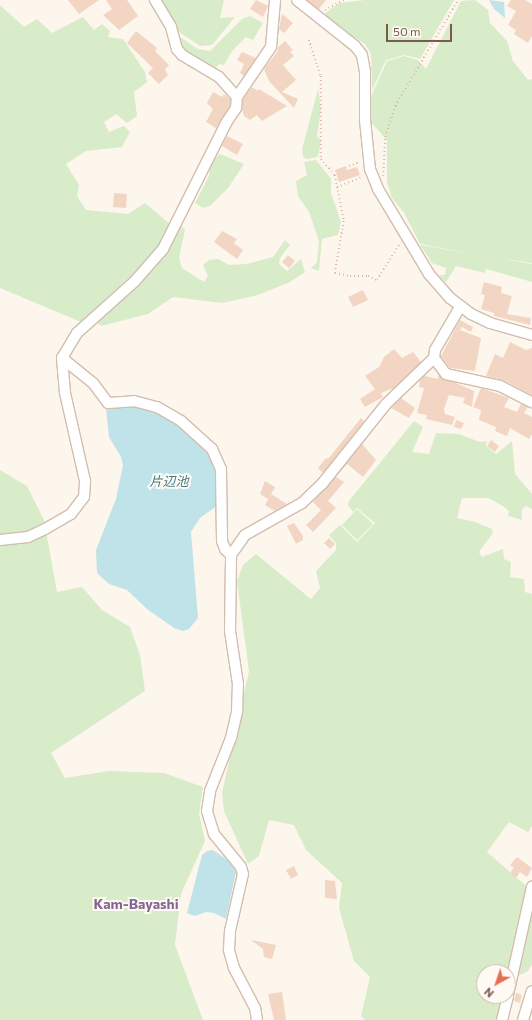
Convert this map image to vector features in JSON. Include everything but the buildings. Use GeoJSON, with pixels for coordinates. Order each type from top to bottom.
{"type":"FeatureCollection","features":[{"type":"Feature","properties":{"kind":"street"},"geometry":{"type":"LineString","coordinates":[[155,0],[172,27],[180,52],[213,73],[237,97]]}},
{"type":"Feature","properties":{"kind":"street"},"geometry":{"type":"LineString","coordinates":[[0,540],[28,537],[45,529],[71,514],[84,497],[85,481],[65,393],[62,358],[77,333],[135,281],[163,248],[226,123],[236,108],[237,97],[271,47],[275,0]]}},
{"type":"Feature","properties":{"kind":"street"},"geometry":{"type":"LineString","coordinates":[[296,0],[355,46],[364,58],[368,160],[378,189],[429,274],[444,293],[460,307],[490,323],[532,333]]}},
{"type":"Feature","properties":{"kind":"street"},"geometry":{"type":"LineString","coordinates":[[257,1020],[254,1008],[234,968],[229,950],[230,931],[243,874],[240,867],[214,834],[207,812],[210,791],[231,738],[237,711],[238,684],[230,631],[231,555],[245,534],[302,504],[322,484],[386,404],[434,358],[435,350],[460,307]]}},
{"type":"Feature","properties":{"kind":"street"},"geometry":{"type":"LineString","coordinates":[[62,358],[93,383],[108,403],[134,401],[157,407],[181,420],[212,449],[221,469],[222,541],[225,549],[231,555]]}},
{"type":"Feature","properties":{"kind":"street"},"geometry":{"type":"LineString","coordinates":[[434,358],[446,374],[495,384],[532,402]]}},
{"type":"Feature","properties":{"kind":"street"},"geometry":{"type":"LineString","coordinates":[[515,964],[532,887]]}},
{"type":"Feature","properties":{"kind":"street"},"geometry":{"type":"LineString","coordinates":[[523,1020],[532,991]]}},
{"type":"Feature","properties":{"kind":"street"},"geometry":{"type":"LineString","coordinates":[[502,1020],[506,1004]]}},
{"type":"Feature","properties":{"kind":"path"},"geometry":{"type":"LineString","coordinates":[[318,17],[330,6],[344,0]]}},
{"type":"Feature","properties":{"kind":"path"},"geometry":{"type":"LineString","coordinates":[[378,189],[384,173],[382,155],[386,130],[395,106],[458,0]]}},
{"type":"Feature","properties":{"kind":"path"},"geometry":{"type":"LineString","coordinates":[[309,40],[322,76],[321,159],[330,167],[337,187],[344,221],[335,272],[377,280],[401,241]]}},
{"type":"Feature","properties":{"kind":"path"},"geometry":{"type":"LineString","coordinates":[[337,187],[363,177],[359,164],[349,166]]}},
{"type":"Feature","properties":{"kind":"green space"},"geometry":{"type":"Polygon","coordinates":[[[159,0],[224,0],[220,18],[235,17],[212,45],[200,46],[176,30],[159,0]]]}},
{"type":"Feature","properties":{"kind":"green space"},"geometry":{"type":"Polygon","coordinates":[[[365,0],[454,0],[420,59],[404,55],[386,60],[372,90],[371,54],[365,44],[322,16],[339,3],[365,0]]]}},
{"type":"Feature","properties":{"kind":"green space"},"geometry":{"type":"Polygon","coordinates":[[[475,0],[488,10],[490,23],[507,41],[513,61],[528,80],[532,79],[532,263],[499,258],[532,264],[532,282],[486,269],[485,273],[456,266],[446,282],[441,278],[440,275],[445,275],[446,268],[432,263],[420,245],[473,254],[420,244],[404,213],[392,198],[387,182],[387,140],[369,120],[369,101],[387,61],[404,56],[418,60],[426,69],[461,1],[475,0]]]}},
{"type":"Feature","properties":{"kind":"green space"},"geometry":{"type":"Polygon","coordinates":[[[0,5],[24,27],[37,19],[52,33],[83,17],[94,30],[102,24],[110,31],[108,37],[123,39],[145,72],[147,82],[134,92],[137,116],[127,123],[116,114],[104,122],[109,132],[124,126],[130,132],[122,147],[86,151],[66,164],[79,185],[77,196],[86,210],[128,214],[145,203],[171,225],[150,258],[81,322],[0,288],[0,5]]]}},
{"type":"Feature","properties":{"kind":"green space"},"geometry":{"type":"Polygon","coordinates":[[[250,16],[263,23],[253,40],[246,37],[232,51],[224,65],[219,64],[215,69],[183,51],[177,35],[198,49],[210,51],[242,19],[250,16]]]}},
{"type":"Feature","properties":{"kind":"green space"},"geometry":{"type":"Polygon","coordinates":[[[318,89],[321,109],[317,136],[321,141],[317,157],[307,159],[303,157],[302,149],[318,89]]]}},
{"type":"Feature","properties":{"kind":"green space"},"geometry":{"type":"Polygon","coordinates":[[[220,154],[244,164],[228,188],[210,206],[203,208],[195,203],[209,176],[210,163],[220,154]]]}},
{"type":"Feature","properties":{"kind":"green space"},"geometry":{"type":"Polygon","coordinates":[[[316,160],[331,179],[331,193],[341,222],[338,235],[322,239],[319,271],[311,268],[317,262],[319,241],[309,212],[298,196],[296,181],[307,175],[304,162],[316,160]]]}},
{"type":"Feature","properties":{"kind":"green space"},"geometry":{"type":"Polygon","coordinates":[[[181,226],[185,230],[179,258],[182,268],[204,282],[208,276],[203,265],[209,260],[218,259],[229,265],[247,264],[273,257],[285,240],[290,245],[280,258],[279,264],[287,271],[301,259],[305,272],[290,282],[258,295],[222,303],[173,297],[148,314],[101,326],[96,322],[172,240],[181,226]]]}},
{"type":"Feature","properties":{"kind":"green space"},"geometry":{"type":"Polygon","coordinates":[[[414,421],[423,427],[412,452],[429,454],[436,433],[459,434],[480,442],[487,441],[486,446],[496,454],[512,441],[515,474],[532,494],[532,509],[526,506],[522,509],[522,520],[508,516],[509,511],[488,498],[462,498],[457,518],[475,522],[492,529],[493,533],[479,552],[482,557],[503,549],[504,559],[511,562],[510,577],[524,579],[525,592],[532,594],[532,826],[528,832],[509,822],[487,852],[532,891],[532,964],[528,971],[516,977],[516,964],[476,964],[476,1004],[500,1004],[497,1020],[365,1020],[361,1016],[370,977],[354,961],[339,908],[342,883],[306,850],[294,825],[269,820],[259,856],[248,864],[224,811],[222,793],[249,671],[237,581],[243,565],[256,554],[311,599],[320,588],[316,571],[336,550],[336,543],[329,535],[340,525],[357,542],[375,523],[357,508],[353,512],[348,505],[349,501],[414,421]]]}},
{"type":"Feature","properties":{"kind":"green space"},"geometry":{"type":"Polygon","coordinates":[[[0,470],[27,486],[44,520],[57,592],[82,587],[102,610],[130,627],[140,655],[145,691],[51,753],[65,778],[109,771],[164,773],[203,787],[199,814],[205,841],[181,894],[175,945],[203,1020],[0,1020],[0,470]]]}},
{"type":"Feature","properties":{"kind":"green space"},"geometry":{"type":"Polygon","coordinates":[[[357,509],[373,524],[357,540],[342,525],[357,509]]]}},
{"type":"Feature","properties":{"kind":"water"},"geometry":{"type":"Polygon","coordinates":[[[489,0],[504,2],[505,18],[494,9],[489,0]]]}},
{"type":"Feature","properties":{"kind":"water","name":"片辺池"},"geometry":{"type":"Polygon","coordinates":[[[139,406],[162,415],[179,425],[212,458],[215,464],[218,505],[200,518],[191,532],[198,618],[189,629],[183,631],[174,628],[147,609],[127,590],[109,584],[97,573],[96,550],[116,499],[123,465],[121,457],[109,437],[106,409],[139,406]]]}},
{"type":"Feature","properties":{"kind":"water"},"geometry":{"type":"Polygon","coordinates":[[[213,850],[229,861],[236,872],[226,919],[214,913],[206,912],[195,916],[187,913],[202,855],[207,851],[213,850]]]}},
{"type":"Feature","properties":{"kind":"district","name":"Kam-Bayashi"},"geometry":{"type":"Point","coordinates":[136,904]}}]}
